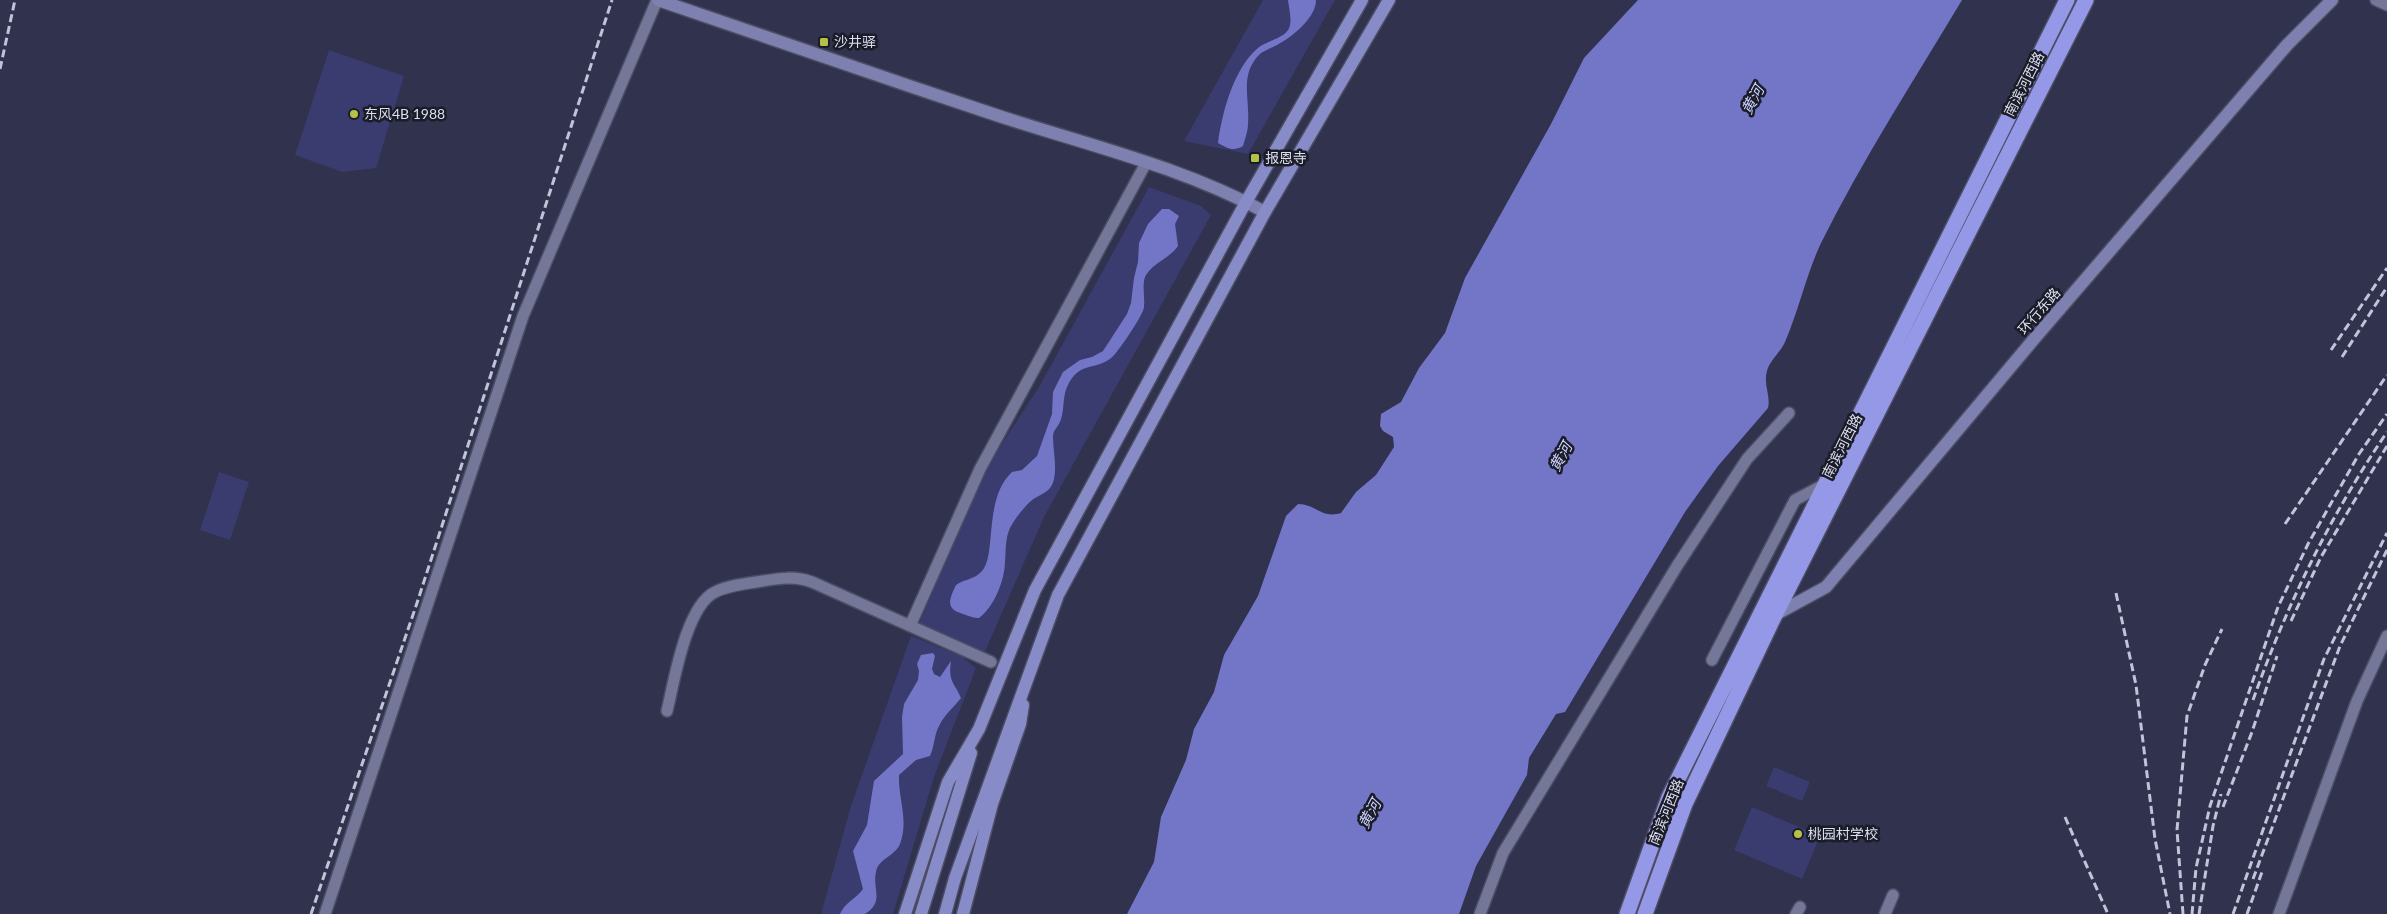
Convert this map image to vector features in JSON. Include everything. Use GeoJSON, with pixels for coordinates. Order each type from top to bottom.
{"type":"FeatureCollection","features":[{"type":"Feature","properties":{"kind":"highway","name":"南滨河西路"},"geometry":{"type":"LineString","coordinates":[[1627,914],[1669,797],[1756,619],[2067,0]]}},
{"type":"Feature","properties":{"kind":"highway","name":"南滨河西路"},"geometry":{"type":"LineString","coordinates":[[1645,914],[1685,804],[1774,617],[2086,0]]}},
{"type":"Feature","properties":{"kind":"main road"},"geometry":{"type":"LineString","coordinates":[[921,914],[979,729],[1035,590],[1246,202],[1362,0]]}},
{"type":"Feature","properties":{"kind":"main road"},"geometry":{"type":"LineString","coordinates":[[945,914],[955,878],[1058,595],[1265,212],[1389,0]]}},
{"type":"Feature","properties":{"kind":"main road"},"geometry":{"type":"LineString","coordinates":[[963,914],[992,804],[1020,724],[1028,675]]}},
{"type":"Feature","properties":{"kind":"main road"},"geometry":{"type":"LineString","coordinates":[[905,914],[948,782],[979,729]]}},
{"type":"Feature","properties":{"kind":"street"},"geometry":{"type":"LineString","coordinates":[[325,914],[522,316],[658,0],[998,116],[1186,176],[1265,212]]}},
{"type":"Feature","properties":{"kind":"street","name":"环行东路"},"geometry":{"type":"LineString","coordinates":[[1756,619],[1774,617],[1826,587],[2034,339],[2267,68],[2332,0]]}},
{"type":"Feature","properties":{"kind":"street"},"geometry":{"type":"LineString","coordinates":[[2376,0],[2387,5]]}},
{"type":"Feature","properties":{"kind":"street"},"geometry":{"type":"LineString","coordinates":[[910,626],[980,469],[1146,163]]}},
{"type":"Feature","properties":{"kind":"street"},"geometry":{"type":"LineString","coordinates":[[1480,914],[1503,853],[1677,566],[1747,459],[1788,413]]}},
{"type":"Feature","properties":{"kind":"street"},"geometry":{"type":"LineString","coordinates":[[1712,660],[1795,500],[1826,483]]}},
{"type":"Feature","properties":{"kind":"street"},"geometry":{"type":"LineString","coordinates":[[667,711],[687,632],[702,605],[713,592],[740,584],[786,577],[798,577],[991,662]]}},
{"type":"Feature","properties":{"kind":"street"},"geometry":{"type":"LineString","coordinates":[[2279,914],[2357,702],[2387,636]]}},
{"type":"Feature","properties":{"kind":"street"},"geometry":{"type":"LineString","coordinates":[[1885,914],[1892,896]]}},
{"type":"Feature","properties":{"kind":"shaded area"},"geometry":{"type":"Polygon","coordinates":[[[1263,0],[1335,0],[1248,154],[1184,141],[1263,0]]]}},
{"type":"Feature","properties":{"kind":"shaded area"},"geometry":{"type":"Polygon","coordinates":[[[329,50],[404,76],[376,168],[342,172],[295,155],[329,50]]]}},
{"type":"Feature","properties":{"kind":"shaded area"},"geometry":{"type":"Polygon","coordinates":[[[1149,187],[1201,206],[1211,215],[1044,517],[984,654],[918,626],[986,468],[1039,387],[1149,187]]]}},
{"type":"Feature","properties":{"kind":"shaded area"},"geometry":{"type":"Polygon","coordinates":[[[219,472],[249,482],[230,540],[200,530],[219,472]]]}},
{"type":"Feature","properties":{"kind":"shaded area"},"geometry":{"type":"Polygon","coordinates":[[[911,636],[961,656],[976,668],[934,777],[893,914],[821,914],[851,806],[911,636]]]}},
{"type":"Feature","properties":{"kind":"shaded area"},"geometry":{"type":"Polygon","coordinates":[[[1774,767],[1810,782],[1802,801],[1766,786],[1774,767]]]}},
{"type":"Feature","properties":{"kind":"shaded area"},"geometry":{"type":"Polygon","coordinates":[[[1752,807],[1820,836],[1802,879],[1734,850],[1752,807]]]}},
{"type":"Feature","properties":{"kind":"water"},"geometry":{"type":"Polygon","coordinates":[[[1288,0],[1316,0],[1315,7],[1308,20],[1283,42],[1257,57],[1252,65],[1247,81],[1248,129],[1243,146],[1236,149],[1227,148],[1218,143],[1230,91],[1242,67],[1258,48],[1282,36],[1288,30],[1290,20],[1288,0]]]}},
{"type":"Feature","properties":{"kind":"water","name":"黄河"},"geometry":{"type":"Polygon","coordinates":[[[1638,0],[1962,0],[1871,150],[1821,243],[1785,342],[1770,363],[1767,371],[1768,408],[1718,466],[1685,512],[1565,712],[1556,714],[1529,758],[1527,775],[1476,866],[1459,914],[1127,914],[1154,862],[1161,817],[1186,760],[1194,729],[1214,692],[1224,655],[1258,596],[1286,516],[1298,504],[1310,506],[1323,513],[1341,513],[1356,492],[1376,475],[1394,447],[1393,437],[1383,431],[1380,426],[1381,414],[1401,402],[1419,368],[1445,333],[1465,278],[1551,124],[1584,58],[1638,0]]]}},
{"type":"Feature","properties":{"kind":"water"},"geometry":{"type":"Polygon","coordinates":[[[1162,209],[1169,209],[1179,216],[1175,224],[1178,246],[1152,268],[1145,277],[1143,311],[1115,354],[1103,363],[1078,372],[1067,387],[1061,420],[1053,435],[1055,468],[1053,484],[1048,490],[1028,504],[1010,528],[1006,540],[1003,576],[994,600],[979,618],[957,612],[951,607],[950,599],[956,585],[978,575],[985,566],[993,513],[1003,484],[1012,472],[1022,470],[1037,456],[1052,414],[1053,392],[1063,372],[1080,360],[1092,357],[1103,351],[1127,314],[1131,303],[1138,262],[1139,243],[1148,224],[1162,209]]]}},
{"type":"Feature","properties":{"kind":"water"},"geometry":{"type":"Polygon","coordinates":[[[933,653],[935,656],[932,669],[934,674],[940,677],[951,661],[951,678],[961,698],[941,722],[930,756],[916,760],[899,775],[904,826],[898,848],[877,868],[875,904],[865,914],[840,914],[845,906],[863,889],[853,851],[867,825],[874,781],[903,754],[902,717],[904,704],[918,680],[919,671],[917,664],[921,655],[933,653]]]}},
{"type":"Feature","properties":{"kind":"railway"},"geometry":{"type":"LineString","coordinates":[[0,69],[15,0]]}},
{"type":"Feature","properties":{"kind":"railway"},"geometry":{"type":"LineString","coordinates":[[311,914],[417,603],[612,0]]}},
{"type":"Feature","properties":{"kind":"railway"},"geometry":{"type":"LineString","coordinates":[[2331,350],[2387,268]]}},
{"type":"Feature","properties":{"kind":"railway"},"geometry":{"type":"LineString","coordinates":[[2342,357],[2387,287]]}},
{"type":"Feature","properties":{"kind":"railway"},"geometry":{"type":"LineString","coordinates":[[2285,524],[2387,375]]}},
{"type":"Feature","properties":{"kind":"railway"},"geometry":{"type":"LineString","coordinates":[[2192,914],[2196,868],[2210,806],[2278,607],[2308,544],[2359,454],[2387,414]]}},
{"type":"Feature","properties":{"kind":"railway"},"geometry":{"type":"LineString","coordinates":[[2253,700],[2280,629],[2311,562],[2347,496],[2387,432]]}},
{"type":"Feature","properties":{"kind":"railway"},"geometry":{"type":"LineString","coordinates":[[2291,621],[2321,557],[2387,446]]}},
{"type":"Feature","properties":{"kind":"railway"},"geometry":{"type":"LineString","coordinates":[[2233,914],[2324,659],[2387,533]]}},
{"type":"Feature","properties":{"kind":"railway"},"geometry":{"type":"LineString","coordinates":[[2253,879],[2340,646],[2387,550]]}},
{"type":"Feature","properties":{"kind":"railway"},"geometry":{"type":"LineString","coordinates":[[2116,593],[2136,685],[2155,839],[2170,914]]}},
{"type":"Feature","properties":{"kind":"railway"},"geometry":{"type":"LineString","coordinates":[[2183,914],[2177,830],[2187,716],[2205,665],[2222,629]]}},
{"type":"Feature","properties":{"kind":"railway"},"geometry":{"type":"LineString","coordinates":[[2223,807],[2252,732],[2277,656]]}},
{"type":"Feature","properties":{"kind":"railway"},"geometry":{"type":"LineString","coordinates":[[2199,914],[2213,826],[2221,794]]}},
{"type":"Feature","properties":{"kind":"railway"},"geometry":{"type":"LineString","coordinates":[[2065,817],[2108,914]]}},
{"type":"Feature","properties":{"kind":"railway"},"geometry":{"type":"LineString","coordinates":[[2247,914],[2262,872]]}},
{"type":"Feature","properties":{"kind":"place","name":"沙井驿"},"geometry":{"type":"Point","coordinates":[824,42]}},
{"type":"Feature","properties":{"kind":"place","name":"东风4B 1988"},"geometry":{"type":"Point","coordinates":[354,114]}},
{"type":"Feature","properties":{"kind":"place","name":"报恩寺"},"geometry":{"type":"Point","coordinates":[1255,158]}},
{"type":"Feature","properties":{"kind":"place","name":"桃园村学校"},"geometry":{"type":"Point","coordinates":[1798,834]}}]}
